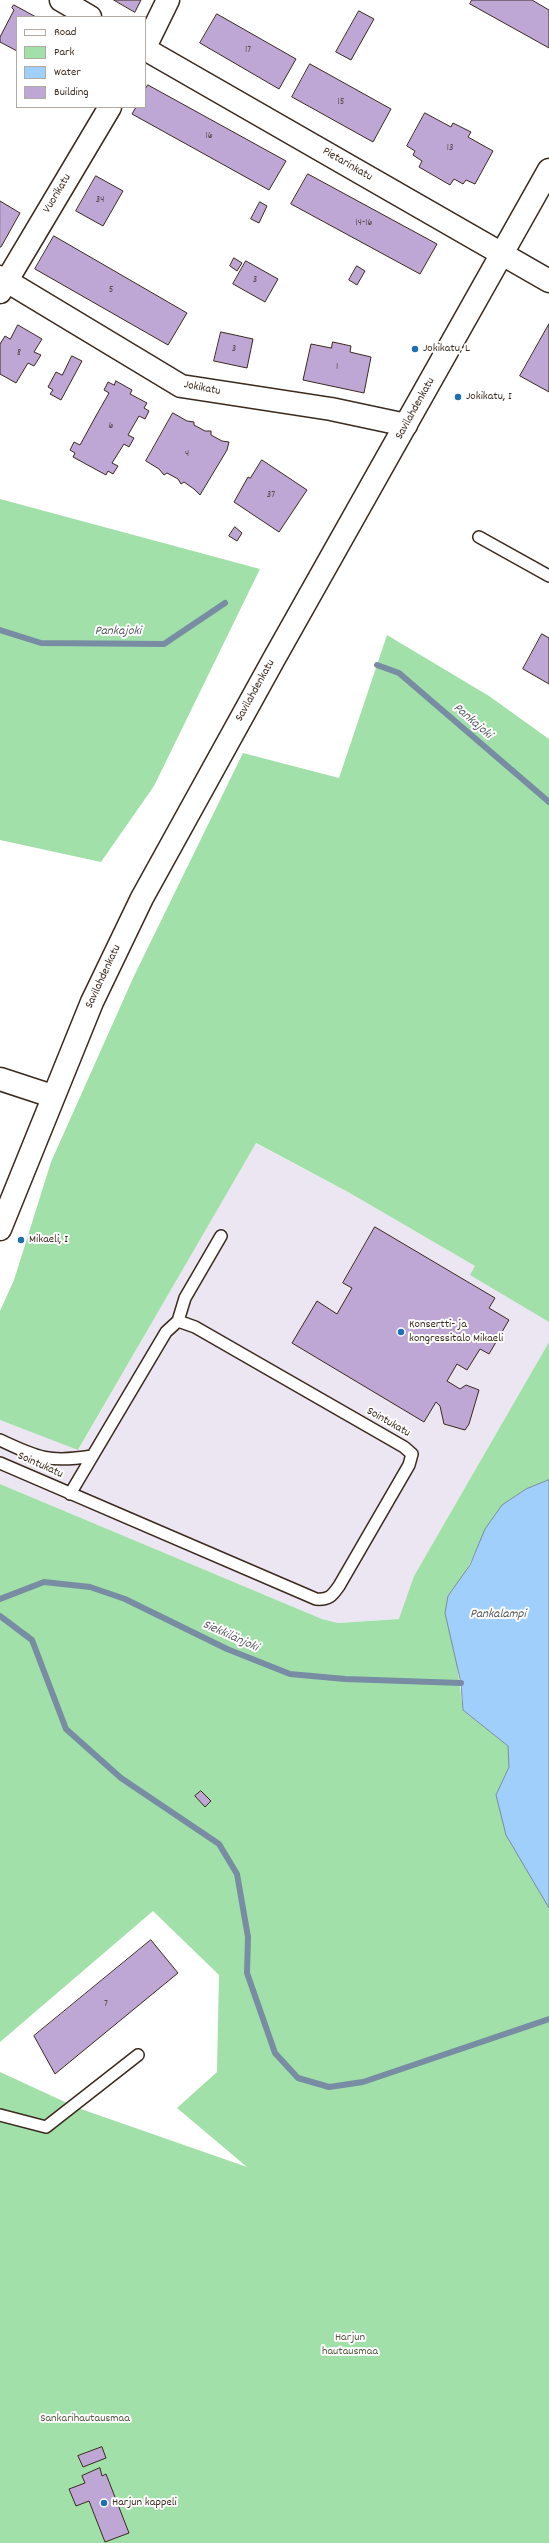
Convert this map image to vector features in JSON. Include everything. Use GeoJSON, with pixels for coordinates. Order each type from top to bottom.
{"type":"FeatureCollection","features":[{"type":"Feature","properties":{"kind":"street"},"geometry":{"type":"LineString","coordinates":[[60,0],[88,16]]}},
{"type":"Feature","properties":{"kind":"street"},"geometry":{"type":"LineString","coordinates":[[146,46],[168,0]]}},
{"type":"Feature","properties":{"kind":"street","name":"Pietarinkatu"},"geometry":{"type":"LineString","coordinates":[[146,49],[549,281]]}},
{"type":"Feature","properties":{"kind":"street","name":"Vuorikatu"},"geometry":{"type":"LineString","coordinates":[[2,283],[109,108]]}},
{"type":"Feature","properties":{"kind":"street","name":"Savilahdenkatu"},"geometry":{"type":"LineString","coordinates":[[0,1230],[52,1096],[92,1002],[142,898],[309,596],[549,170]]}},
{"type":"Feature","properties":{"kind":"street","name":"Jokikatu"},"geometry":{"type":"LineString","coordinates":[[2,283],[181,386],[331,409],[406,426]]}},
{"type":"Feature","properties":{"kind":"street"},"geometry":{"type":"LineString","coordinates":[[0,1079],[52,1096]]}},
{"type":"Feature","properties":{"kind":"lane"},"geometry":{"type":"LineString","coordinates":[[479,537],[549,576]]}},
{"type":"Feature","properties":{"kind":"lane"},"geometry":{"type":"LineString","coordinates":[[178,1321],[185,1298],[221,1236]]}},
{"type":"Feature","properties":{"kind":"lane","name":"Sointukatu"},"geometry":{"type":"LineString","coordinates":[[0,1463],[70,1494],[316,1599],[324,1600],[331,1597],[339,1586],[409,1466],[412,1454],[404,1447],[187,1323],[178,1321],[166,1332],[70,1494]]}},
{"type":"Feature","properties":{"kind":"lane"},"geometry":{"type":"LineString","coordinates":[[0,1440],[44,1459],[65,1460],[92,1456]]}},
{"type":"Feature","properties":{"kind":"lane"},"geometry":{"type":"LineString","coordinates":[[0,2115],[46,2127],[138,2055]]}},
{"type":"Feature","properties":{"kind":"shaded area"},"geometry":{"type":"Polygon","coordinates":[[[255,1143],[348,1192],[475,1266],[471,1275],[549,1322],[549,1342],[414,1576],[400,1619],[338,1623],[322,1619],[0,1484],[0,1420],[79,1449],[255,1143]]]}},
{"type":"Feature","properties":{"kind":"green space"},"geometry":{"type":"Polygon","coordinates":[[[0,499],[260,569],[154,786],[101,862],[0,840],[0,499]]]}},
{"type":"Feature","properties":{"kind":"green space"},"geometry":{"type":"Polygon","coordinates":[[[387,635],[489,696],[549,739],[549,1322],[470,1275],[475,1266],[348,1192],[256,1143],[78,1450],[0,1420],[0,1311],[14,1280],[51,1162],[134,976],[243,753],[339,778],[387,635]]]}},
{"type":"Feature","properties":{"kind":"green space"},"geometry":{"type":"Polygon","coordinates":[[[549,1342],[549,1480],[518,1494],[498,1511],[491,1521],[465,1572],[448,1596],[463,1710],[508,1746],[509,1767],[496,1795],[534,1882],[549,1908],[549,2543],[0,2543],[0,2072],[78,2108],[247,2167],[177,2108],[217,2072],[219,1975],[153,1911],[0,2042],[0,1484],[322,1619],[338,1623],[399,1619],[414,1576],[549,1342]]]}},
{"type":"Feature","properties":{"kind":"water","name":"Pankalampi"},"geometry":{"type":"Polygon","coordinates":[[[549,1480],[549,1908],[506,1835],[496,1795],[509,1767],[508,1746],[463,1710],[461,1683],[445,1613],[448,1596],[470,1565],[485,1529],[502,1505],[526,1489],[549,1480]]]}},
{"type":"Feature","properties":{"kind":"building"},"geometry":{"type":"Polygon","coordinates":[[[114,0],[141,0],[135,12],[114,0]]]}},
{"type":"Feature","properties":{"kind":"building"},"geometry":{"type":"Polygon","coordinates":[[[472,0],[532,0],[549,10],[549,48],[470,4],[472,0]]]}},
{"type":"Feature","properties":{"kind":"building"},"geometry":{"type":"Polygon","coordinates":[[[14,5],[34,16],[16,16],[16,50],[0,42],[0,37],[14,10],[12,8],[14,5]]]}},
{"type":"Feature","properties":{"kind":"building"},"geometry":{"type":"Polygon","coordinates":[[[359,11],[374,19],[351,60],[336,52],[359,11]]]}},
{"type":"Feature","properties":{"kind":"building"},"geometry":{"type":"Polygon","coordinates":[[[217,14],[296,59],[279,89],[200,43],[217,14]]]}},
{"type":"Feature","properties":{"kind":"building"},"geometry":{"type":"Polygon","coordinates":[[[310,64],[391,109],[373,142],[292,97],[310,64]]]}},
{"type":"Feature","properties":{"kind":"building"},"geometry":{"type":"Polygon","coordinates":[[[148,85],[286,161],[269,190],[132,114],[135,108],[146,108],[146,88],[148,85]]]}},
{"type":"Feature","properties":{"kind":"building"},"geometry":{"type":"Polygon","coordinates":[[[425,113],[451,127],[453,123],[471,132],[468,137],[493,151],[475,184],[466,180],[463,184],[454,179],[450,185],[419,167],[422,161],[413,155],[415,151],[407,146],[425,113]]]}},
{"type":"Feature","properties":{"kind":"building"},"geometry":{"type":"Polygon","coordinates":[[[308,174],[437,244],[420,274],[291,204],[308,174]]]}},
{"type":"Feature","properties":{"kind":"building"},"geometry":{"type":"Polygon","coordinates":[[[96,176],[123,191],[103,226],[76,211],[96,176]]]}},
{"type":"Feature","properties":{"kind":"building"},"geometry":{"type":"Polygon","coordinates":[[[0,201],[20,213],[1,247],[0,247],[0,201]]]}},
{"type":"Feature","properties":{"kind":"building"},"geometry":{"type":"Polygon","coordinates":[[[260,202],[267,206],[259,223],[251,219],[260,202]]]}},
{"type":"Feature","properties":{"kind":"building"},"geometry":{"type":"Polygon","coordinates":[[[54,236],[187,313],[168,345],[35,269],[54,236]]]}},
{"type":"Feature","properties":{"kind":"building"},"geometry":{"type":"Polygon","coordinates":[[[234,258],[242,263],[237,271],[230,266],[234,258]]]}},
{"type":"Feature","properties":{"kind":"building"},"geometry":{"type":"Polygon","coordinates":[[[246,261],[278,279],[265,302],[233,284],[246,261]]]}},
{"type":"Feature","properties":{"kind":"building"},"geometry":{"type":"Polygon","coordinates":[[[357,266],[365,271],[357,285],[349,280],[357,266]]]}},
{"type":"Feature","properties":{"kind":"building"},"geometry":{"type":"Polygon","coordinates":[[[549,324],[549,392],[520,376],[549,324]]]}},
{"type":"Feature","properties":{"kind":"building"},"geometry":{"type":"Polygon","coordinates":[[[18,325],[42,339],[34,352],[41,355],[34,366],[28,363],[16,383],[0,374],[0,344],[5,336],[10,339],[18,325]]]}},
{"type":"Feature","properties":{"kind":"building"},"geometry":{"type":"Polygon","coordinates":[[[221,332],[253,339],[247,368],[214,361],[221,332]]]}},
{"type":"Feature","properties":{"kind":"building"},"geometry":{"type":"Polygon","coordinates":[[[333,342],[351,346],[350,352],[371,357],[364,393],[303,380],[311,344],[331,348],[333,342]]]}},
{"type":"Feature","properties":{"kind":"building"},"geometry":{"type":"Polygon","coordinates":[[[72,356],[82,361],[61,400],[50,394],[53,390],[48,387],[56,372],[62,375],[72,356]]]}},
{"type":"Feature","properties":{"kind":"building"},"geometry":{"type":"Polygon","coordinates":[[[116,381],[132,390],[130,394],[147,403],[144,408],[149,411],[145,419],[139,416],[128,435],[134,438],[129,447],[124,444],[112,463],[118,466],[113,474],[108,471],[106,475],[73,457],[75,453],[70,450],[74,442],[80,445],[109,393],[104,390],[108,382],[114,385],[116,381]]]}},
{"type":"Feature","properties":{"kind":"building"},"geometry":{"type":"Polygon","coordinates":[[[173,413],[187,421],[194,422],[194,425],[205,431],[211,431],[211,435],[222,441],[229,442],[227,450],[200,495],[184,482],[181,484],[178,479],[167,473],[164,475],[159,469],[146,461],[173,413]]]}},
{"type":"Feature","properties":{"kind":"building"},"geometry":{"type":"Polygon","coordinates":[[[262,460],[307,490],[279,532],[234,502],[248,477],[250,478],[262,460]]]}},
{"type":"Feature","properties":{"kind":"building"},"geometry":{"type":"Polygon","coordinates":[[[235,527],[242,533],[237,541],[229,536],[235,527]]]}},
{"type":"Feature","properties":{"kind":"building"},"geometry":{"type":"Polygon","coordinates":[[[542,634],[549,638],[549,684],[523,669],[542,634]]]}},
{"type":"Feature","properties":{"kind":"building","name":"Konsertti- ja kongressitalo Mikaeli"},"geometry":{"type":"Polygon","coordinates":[[[375,1227],[495,1298],[489,1308],[509,1320],[489,1354],[480,1349],[467,1370],[457,1364],[447,1381],[460,1389],[466,1385],[479,1390],[469,1424],[465,1430],[444,1424],[440,1406],[436,1402],[424,1422],[292,1343],[317,1301],[337,1314],[352,1288],[343,1283],[375,1227]]]}},
{"type":"Feature","properties":{"kind":"building"},"geometry":{"type":"Polygon","coordinates":[[[201,1791],[211,1801],[205,1807],[195,1796],[201,1791]]]}},
{"type":"Feature","properties":{"kind":"building"},"geometry":{"type":"Polygon","coordinates":[[[151,1940],[178,1973],[55,2074],[34,2036],[151,1940]]]}},
{"type":"Feature","properties":{"kind":"building"},"geometry":{"type":"Polygon","coordinates":[[[102,2447],[106,2458],[83,2467],[78,2456],[102,2447]]]}},
{"type":"Feature","properties":{"kind":"building","name":"Harjun kappeli"},"geometry":{"type":"Polygon","coordinates":[[[100,2468],[102,2476],[106,2474],[129,2533],[105,2542],[89,2501],[76,2506],[69,2489],[85,2483],[82,2476],[100,2468]]]}},
{"type":"Feature","properties":{"kind":"waterway","name":"Pankajoki"},"geometry":{"type":"LineString","coordinates":[[0,630],[41,643],[164,644],[225,603]]}},
{"type":"Feature","properties":{"kind":"waterway","name":"Pankajoki"},"geometry":{"type":"LineString","coordinates":[[377,665],[399,673],[549,802]]}},
{"type":"Feature","properties":{"kind":"waterway","name":"Siekkilänjoki"},"geometry":{"type":"LineString","coordinates":[[0,1599],[44,1582],[90,1587],[125,1599],[227,1649],[290,1674],[345,1679],[461,1683]]}},
{"type":"Feature","properties":{"kind":"waterway"},"geometry":{"type":"LineString","coordinates":[[0,1616],[32,1640],[66,1729],[121,1778],[219,1844],[237,1874],[248,1937],[247,1973],[275,2053],[298,2078],[329,2087],[363,2082],[549,2019]]}},
{"type":"Feature","properties":{"kind":"place","name":"Jokikatu, L"},"geometry":{"type":"Point","coordinates":[415,349]}},
{"type":"Feature","properties":{"kind":"place","name":"Jokikatu, I"},"geometry":{"type":"Point","coordinates":[458,397]}},
{"type":"Feature","properties":{"kind":"place","name":"Mikaeli, I"},"geometry":{"type":"Point","coordinates":[21,1240]}},
{"type":"Feature","properties":{"kind":"place","name":"Konsertti- ja kongressitalo Mikaeli"},"geometry":{"type":"Point","coordinates":[401,1332]}},
{"type":"Feature","properties":{"kind":"place","name":"Harjun kappeli"},"geometry":{"type":"Point","coordinates":[104,2503]}},
{"type":"Feature","properties":{"kind":"park label","name":"Harjun hautausmaa"},"geometry":{"type":"Point","coordinates":[350,2345]}},
{"type":"Feature","properties":{"kind":"park label","name":"Sankarihautausmaa"},"geometry":{"type":"Point","coordinates":[85,2419]}}]}
